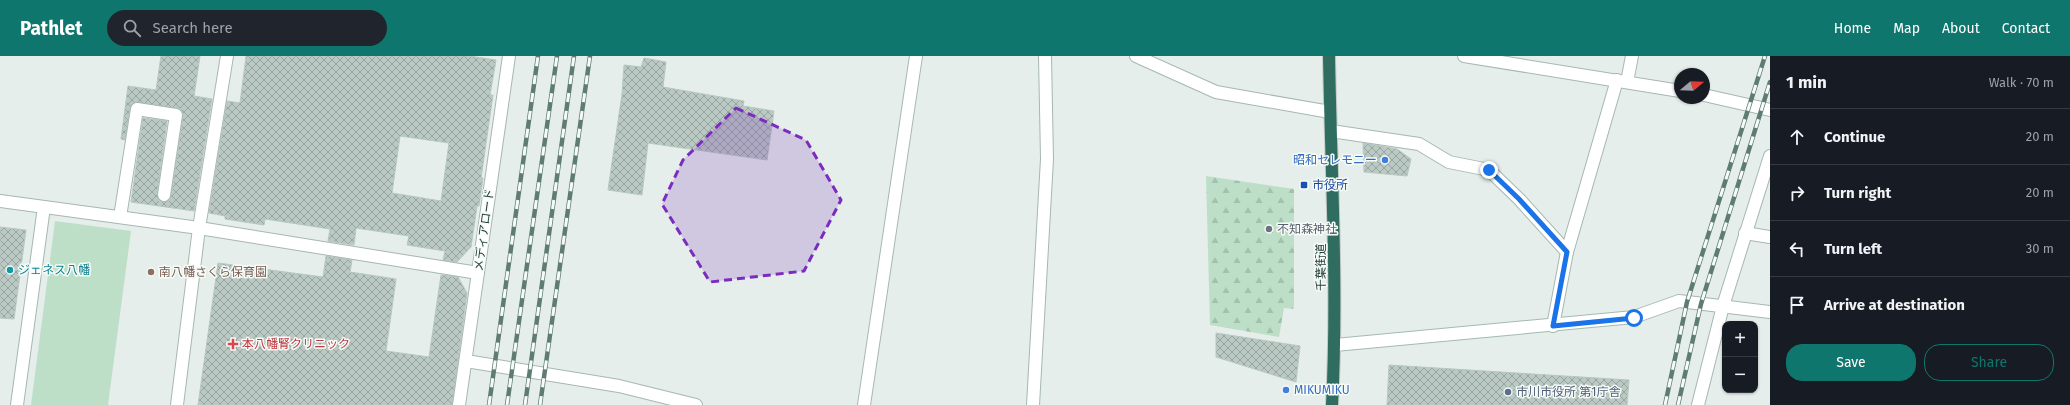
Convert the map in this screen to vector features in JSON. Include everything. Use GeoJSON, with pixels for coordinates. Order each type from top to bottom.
{"type":"FeatureCollection","features":[{"type":"Feature","properties":{"kind":"highway","name":"千葉街道"},"geometry":{"type":"LineString","coordinates":[[1329,56],[1335,345],[1332,405]]}},
{"type":"Feature","properties":{"kind":"street"},"geometry":{"type":"LineString","coordinates":[[177,405],[199,228],[227,56]]}},
{"type":"Feature","properties":{"kind":"street","name":"メディアロード"},"geometry":{"type":"LineString","coordinates":[[459,405],[509,56]]}},
{"type":"Feature","properties":{"kind":"street"},"geometry":{"type":"LineString","coordinates":[[864,405],[916,56]]}},
{"type":"Feature","properties":{"kind":"street"},"geometry":{"type":"LineString","coordinates":[[1033,405],[1048,159],[1045,56]]}},
{"type":"Feature","properties":{"kind":"street"},"geometry":{"type":"LineString","coordinates":[[1136,56],[1216,92],[1330,112]]}},
{"type":"Feature","properties":{"kind":"street"},"geometry":{"type":"LineString","coordinates":[[1464,56],[1674,90]]}},
{"type":"Feature","properties":{"kind":"street"},"geometry":{"type":"LineString","coordinates":[[1553,326],[1567,252],[1622,81],[1632,56]]}},
{"type":"Feature","properties":{"kind":"street"},"geometry":{"type":"LineString","coordinates":[[1710,96],[1770,110]]}},
{"type":"Feature","properties":{"kind":"street"},"geometry":{"type":"LineString","coordinates":[[120,217],[137,109],[176,115],[164,195]]}},
{"type":"Feature","properties":{"kind":"street"},"geometry":{"type":"LineString","coordinates":[[1331,131],[1419,144],[1449,162],[1489,170],[1519,199],[1567,252]]}},
{"type":"Feature","properties":{"kind":"street"},"geometry":{"type":"LineString","coordinates":[[1698,405],[1723,306],[1770,156]]}},
{"type":"Feature","properties":{"kind":"street"},"geometry":{"type":"LineString","coordinates":[[0,201],[199,228],[478,273]]}},
{"type":"Feature","properties":{"kind":"street"},"geometry":{"type":"LineString","coordinates":[[17,405],[44,208]]}},
{"type":"Feature","properties":{"kind":"street"},"geometry":{"type":"LineString","coordinates":[[1745,233],[1770,237]]}},
{"type":"Feature","properties":{"kind":"street"},"geometry":{"type":"LineString","coordinates":[[1335,345],[1634,318],[1679,301],[1770,312]]}},
{"type":"Feature","properties":{"kind":"street"},"geometry":{"type":"LineString","coordinates":[[466,361],[619,386],[696,405]]}},
{"type":"Feature","properties":{"kind":"highlighted area"},"geometry":{"type":"Polygon","coordinates":[[[736,108],[806,140],[841,200],[804,271],[710,282],[662,204],[683,160],[736,108]]]}},
{"type":"Feature","properties":{"kind":"green space"},"geometry":{"type":"Polygon","coordinates":[[[1206,176],[1294,189],[1294,309],[1284,308],[1279,337],[1210,325],[1206,176]]]}},
{"type":"Feature","properties":{"kind":"green space"},"geometry":{"type":"Polygon","coordinates":[[[55,221],[131,231],[108,405],[31,405],[55,221]]]}},
{"type":"Feature","properties":{"kind":"building"},"geometry":{"type":"Polygon","coordinates":[[[161,56],[200,56],[194,96],[212,99],[194,211],[131,202],[143,118],[167,121],[157,194],[159,201],[163,202],[170,200],[171,196],[183,116],[181,109],[134,102],[130,108],[125,140],[121,139],[128,86],[156,90],[161,56]]]}},
{"type":"Feature","properties":{"kind":"building"},"geometry":{"type":"Polygon","coordinates":[[[246,56],[469,56],[496,60],[490,95],[493,95],[481,178],[483,178],[471,247],[457,262],[443,260],[445,251],[407,245],[409,236],[356,228],[354,245],[328,241],[330,229],[265,219],[264,225],[225,219],[225,216],[209,213],[227,101],[240,103],[246,56]],[[400,136],[392,193],[441,201],[449,143],[400,136]]]}},
{"type":"Feature","properties":{"kind":"building"},"geometry":{"type":"Polygon","coordinates":[[[644,58],[666,62],[663,87],[744,101],[743,106],[774,111],[767,160],[648,143],[642,195],[608,190],[622,94],[624,65],[641,67],[644,58]]]}},
{"type":"Feature","properties":{"kind":"building"},"geometry":{"type":"Polygon","coordinates":[[[1363,143],[1397,149],[1411,159],[1407,176],[1364,172],[1363,143]]]}},
{"type":"Feature","properties":{"kind":"building","name":"ジェネス八幡"},"geometry":{"type":"Polygon","coordinates":[[[0,227],[26,230],[14,319],[0,318],[0,227]]]}},
{"type":"Feature","properties":{"kind":"building"},"geometry":{"type":"Polygon","coordinates":[[[326,256],[352,260],[350,272],[396,279],[386,351],[429,357],[441,275],[458,277],[467,293],[452,405],[198,405],[218,263],[323,277],[326,256]]]}},
{"type":"Feature","properties":{"kind":"building"},"geometry":{"type":"Polygon","coordinates":[[[1216,333],[1300,346],[1296,382],[1216,357],[1216,333]]]}},
{"type":"Feature","properties":{"kind":"building","name":"市川市役所 第1庁舎"},"geometry":{"type":"Polygon","coordinates":[[[1389,365],[1629,380],[1627,405],[1387,405],[1389,365]]]}},
{"type":"Feature","properties":{"kind":"railway"},"geometry":{"type":"LineString","coordinates":[[489,405],[538,56]]}},
{"type":"Feature","properties":{"kind":"railway"},"geometry":{"type":"LineString","coordinates":[[507,405],[557,56]]}},
{"type":"Feature","properties":{"kind":"railway"},"geometry":{"type":"LineString","coordinates":[[525,405],[574,56]]}},
{"type":"Feature","properties":{"kind":"railway"},"geometry":{"type":"LineString","coordinates":[[540,405],[590,56]]}},
{"type":"Feature","properties":{"kind":"railway"},"geometry":{"type":"LineString","coordinates":[[1665,405],[1687,302],[1765,56]]}},
{"type":"Feature","properties":{"kind":"railway"},"geometry":{"type":"LineString","coordinates":[[1678,405],[1701,304],[1770,82]]}},
{"type":"Feature","properties":{"kind":"place","name":"昭和セレモニー"},"geometry":{"type":"Point","coordinates":[1385,160]}},
{"type":"Feature","properties":{"kind":"place","name":"市役所"},"geometry":{"type":"Point","coordinates":[1304,185]}},
{"type":"Feature","properties":{"kind":"place","name":"不知森神社"},"geometry":{"type":"Point","coordinates":[1269,229]}},
{"type":"Feature","properties":{"kind":"place","name":"ジェネス八幡"},"geometry":{"type":"Point","coordinates":[10,270]}},
{"type":"Feature","properties":{"kind":"place","name":"南八幡さくら保育園"},"geometry":{"type":"Point","coordinates":[151,272]}},
{"type":"Feature","properties":{"kind":"place","name":"本八幡腎クリニック"},"geometry":{"type":"Point","coordinates":[233,344]}},
{"type":"Feature","properties":{"kind":"place","name":"MIKUMIKU"},"geometry":{"type":"Point","coordinates":[1286,390]}},
{"type":"Feature","properties":{"kind":"place","name":"市川市役所 第1庁舎"},"geometry":{"type":"Point","coordinates":[1508,392]}},
{"type":"Feature","properties":{"kind":"route"},"geometry":{"type":"LineString","coordinates":[[1489,170],[1519,199],[1567,252],[1553,326],[1591,320],[1634,318]]}}]}
